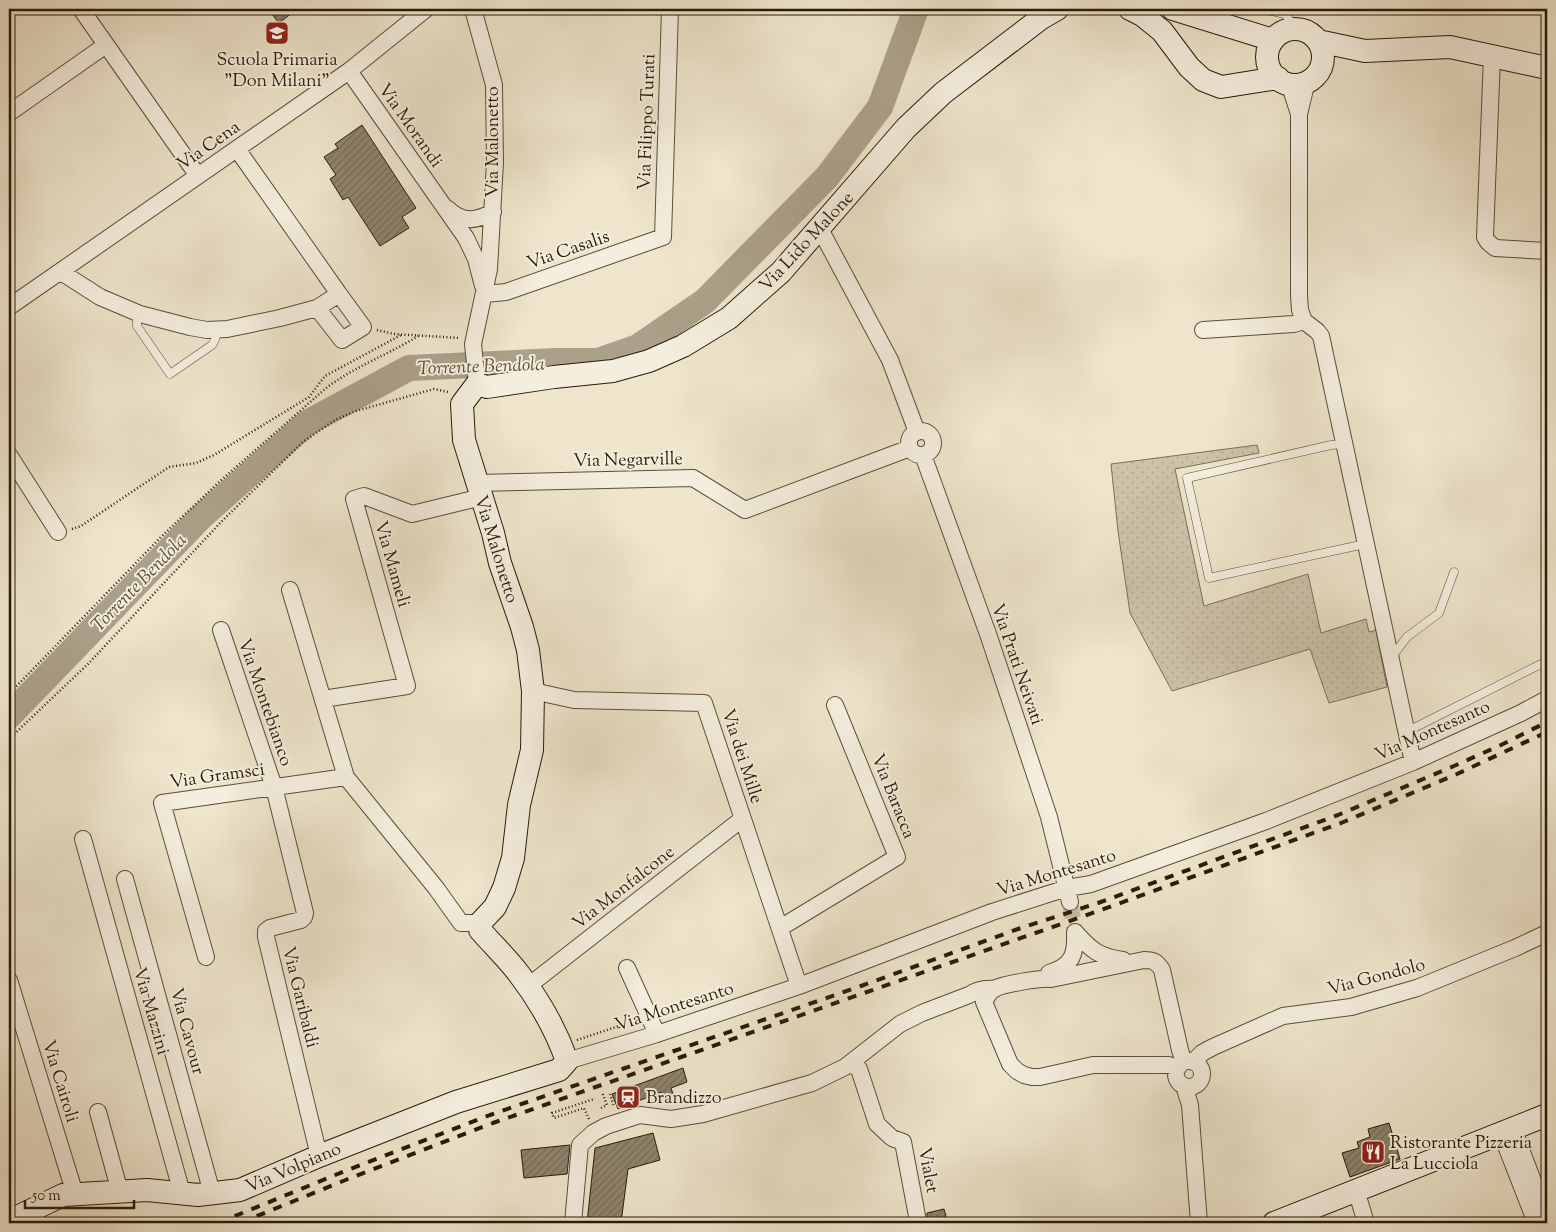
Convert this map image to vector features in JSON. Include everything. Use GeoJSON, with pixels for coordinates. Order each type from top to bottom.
{"type":"FeatureCollection","features":[{"type":"Feature","properties":{"kind":"street"},"geometry":{"type":"LineString","coordinates":[[81,9],[198,176]]}},
{"type":"Feature","properties":{"kind":"street","name":"Via Cena"},"geometry":{"type":"LineString","coordinates":[[9,307],[349,71],[426,9]]}},
{"type":"Feature","properties":{"kind":"street","name":"Via Malonetto"},"geometry":{"type":"LineString","coordinates":[[473,9],[494,85],[495,162],[489,269],[474,341],[474,385],[462,404],[464,440],[500,563],[522,627],[528,650],[533,691],[532,750],[519,805],[513,858],[504,888],[495,907],[480,923]]}},
{"type":"Feature","properties":{"kind":"street","name":"Via Filippo Turati"},"geometry":{"type":"LineString","coordinates":[[663,237],[670,9]]}},
{"type":"Feature","properties":{"kind":"street","name":"Via Lido Malone"},"geometry":{"type":"LineString","coordinates":[[474,385],[487,387],[554,377],[614,371],[648,361],[683,346],[729,318],[781,272],[906,128],[943,92],[1040,19],[1057,9]]}},
{"type":"Feature","properties":{"kind":"street"},"geometry":{"type":"LineString","coordinates":[[1130,9],[1142,15],[1162,31],[1189,68],[1203,80],[1220,87],[1299,77],[1365,51]]}},
{"type":"Feature","properties":{"kind":"street"},"geometry":{"type":"LineString","coordinates":[[1174,9],[1270,49]]}},
{"type":"Feature","properties":{"kind":"street"},"geometry":{"type":"LineString","coordinates":[[1248,82],[1279,34],[1296,28],[1312,34],[1318,40],[1322,48],[1323,57],[1299,77]]}},
{"type":"Feature","properties":{"kind":"street"},"geometry":{"type":"LineString","coordinates":[[1318,40],[1365,51],[1450,47],[1547,68]]}},
{"type":"Feature","properties":{"kind":"street"},"geometry":{"type":"LineString","coordinates":[[9,113],[106,45]]}},
{"type":"Feature","properties":{"kind":"street"},"geometry":{"type":"LineString","coordinates":[[1270,49],[1269,66],[1299,77]]}},
{"type":"Feature","properties":{"kind":"street"},"geometry":{"type":"LineString","coordinates":[[1492,56],[1485,237],[1494,248],[1547,251]]}},
{"type":"Feature","properties":{"kind":"street","name":"Via Morandi"},"geometry":{"type":"LineString","coordinates":[[349,71],[466,238],[476,258],[485,294]]}},
{"type":"Feature","properties":{"kind":"street"},"geometry":{"type":"LineString","coordinates":[[1299,77],[1300,310],[1304,321],[1321,336],[1412,762]]}},
{"type":"Feature","properties":{"kind":"street"},"geometry":{"type":"LineString","coordinates":[[237,149],[363,327],[342,340],[317,308]]}},
{"type":"Feature","properties":{"kind":"street","name":"Via Morandi"},"geometry":{"type":"LineString","coordinates":[[441,202],[453,213],[464,219],[480,219],[493,212]]}},
{"type":"Feature","properties":{"kind":"street"},"geometry":{"type":"LineString","coordinates":[[820,229],[890,360],[917,432],[909,440],[916,452]]}},
{"type":"Feature","properties":{"kind":"street","name":"Via Casalis"},"geometry":{"type":"LineString","coordinates":[[485,294],[506,292],[663,237]]}},
{"type":"Feature","properties":{"kind":"street"},"geometry":{"type":"LineString","coordinates":[[61,272],[100,297],[140,314],[190,327],[213,330],[271,320],[317,308],[339,294]]}},
{"type":"Feature","properties":{"kind":"street"},"geometry":{"type":"LineString","coordinates":[[1203,330],[1294,324],[1304,321]]}},
{"type":"Feature","properties":{"kind":"street","name":"Via Negarville"},"geometry":{"type":"LineString","coordinates":[[479,490],[693,478],[745,510],[916,452]]}},
{"type":"Feature","properties":{"kind":"street","name":"Via Prati Neivati"},"geometry":{"type":"LineString","coordinates":[[916,452],[1010,698],[1049,817],[1068,895]]}},
{"type":"Feature","properties":{"kind":"street"},"geometry":{"type":"LineString","coordinates":[[9,455],[58,532]]}},
{"type":"Feature","properties":{"kind":"street","name":"Via Mameli"},"geometry":{"type":"LineString","coordinates":[[323,699],[407,686],[354,500],[364,496],[412,514],[479,490]]}},
{"type":"Feature","properties":{"kind":"street"},"geometry":{"type":"LineString","coordinates":[[290,590],[346,777],[436,888],[461,923],[480,923],[480,930],[518,973],[545,1014],[560,1040],[567,1061]]}},
{"type":"Feature","properties":{"kind":"street","name":"Via Montebianco"},"geometry":{"type":"LineString","coordinates":[[221,630],[274,787]]}},
{"type":"Feature","properties":{"kind":"street","name":"Via dei Mille"},"geometry":{"type":"LineString","coordinates":[[533,691],[574,700],[704,702],[799,986]]}},
{"type":"Feature","properties":{"kind":"street","name":"Via Montesanto"},"geometry":{"type":"LineString","coordinates":[[567,1061],[657,1034],[799,986],[992,912],[1068,895],[1090,884],[1266,821],[1412,762],[1521,713],[1547,699]]}},
{"type":"Feature","properties":{"kind":"street","name":"Via Baracca"},"geometry":{"type":"LineString","coordinates":[[780,928],[897,857],[835,706]]}},
{"type":"Feature","properties":{"kind":"street","name":"Via Gramsci"},"geometry":{"type":"LineString","coordinates":[[206,957],[162,803],[346,777]]}},
{"type":"Feature","properties":{"kind":"street","name":"Via Garibaldi"},"geometry":{"type":"LineString","coordinates":[[274,787],[305,913],[301,920],[270,928],[266,931],[266,937],[319,1156]]}},
{"type":"Feature","properties":{"kind":"street","name":"Via Monfalcone"},"geometry":{"type":"LineString","coordinates":[[527,986],[742,819]]}},
{"type":"Feature","properties":{"kind":"street","name":"Via Mazzini"},"geometry":{"type":"LineString","coordinates":[[83,840],[182,1193]]}},
{"type":"Feature","properties":{"kind":"street","name":"Via Cavour"},"geometry":{"type":"LineString","coordinates":[[125,879],[212,1193]]}},
{"type":"Feature","properties":{"kind":"street"},"geometry":{"type":"LineString","coordinates":[[1039,978],[1066,965],[1075,951],[1075,932],[1096,953],[1112,959],[1136,962]]}},
{"type":"Feature","properties":{"kind":"street","name":"Via Gondolo"},"geometry":{"type":"LineString","coordinates":[[1199,1223],[1190,1105],[1190,1072],[1212,1047],[1283,1016],[1351,1007],[1418,988],[1547,933]]}},
{"type":"Feature","properties":{"kind":"street"},"geometry":{"type":"LineString","coordinates":[[573,1223],[580,1145],[596,1131],[640,1115],[671,1119],[703,1114],[812,1083],[845,1067],[900,1024],[922,1012],[989,988],[994,989],[1039,978],[1051,979],[1136,962],[1151,960],[1157,962],[1162,970],[1180,1050],[1190,1072]]}},
{"type":"Feature","properties":{"kind":"street"},"geometry":{"type":"LineString","coordinates":[[627,968],[657,1034]]}},
{"type":"Feature","properties":{"kind":"street","name":"Via Cairoli"},"geometry":{"type":"LineString","coordinates":[[9,980],[75,1194]]}},
{"type":"Feature","properties":{"kind":"street"},"geometry":{"type":"LineString","coordinates":[[984,1002],[988,994],[994,989]]}},
{"type":"Feature","properties":{"kind":"street"},"geometry":{"type":"LineString","coordinates":[[969,995],[977,996],[984,1002],[1010,1064],[1017,1072],[1024,1075],[1040,1076],[1092,1065],[1169,1065],[1190,1072]]}},
{"type":"Feature","properties":{"kind":"street","name":"Via Volpiano"},"geometry":{"type":"LineString","coordinates":[[9,1221],[63,1195],[147,1190],[198,1195],[240,1190],[319,1156],[456,1102],[559,1070],[567,1061]]}},
{"type":"Feature","properties":{"kind":"street","name":"Vialet"},"geometry":{"type":"LineString","coordinates":[[850,1063],[859,1069],[877,1124],[892,1138],[903,1142],[917,1216]]}},
{"type":"Feature","properties":{"kind":"street"},"geometry":{"type":"LineString","coordinates":[[98,1112],[120,1192]]}},
{"type":"Feature","properties":{"kind":"street"},"geometry":{"type":"LineString","coordinates":[[1274,1223],[1547,1115]]}},
{"type":"Feature","properties":{"kind":"street"},"geometry":{"type":"LineString","coordinates":[[1507,1130],[1547,1218]]}},
{"type":"Feature","properties":{"kind":"street"},"geometry":{"type":"LineString","coordinates":[[1507,1130],[1536,1223]]}},
{"type":"Feature","properties":{"kind":"street"},"geometry":{"type":"LineString","coordinates":[[1356,1190],[1366,1223]]}},
{"type":"Feature","properties":{"kind":"lane"},"geometry":{"type":"LineString","coordinates":[[1262,9],[1285,14],[1296,28]]}},
{"type":"Feature","properties":{"kind":"lane"},"geometry":{"type":"LineString","coordinates":[[140,314],[137,326],[170,374],[212,345],[216,339],[213,330]]}},
{"type":"Feature","properties":{"kind":"lane"},"geometry":{"type":"LineString","coordinates":[[1344,444],[1331,445],[1187,478],[1209,578],[1365,544]]}},
{"type":"Feature","properties":{"kind":"lane"},"geometry":{"type":"LineString","coordinates":[[1390,660],[1407,637],[1439,613],[1454,572]]}},
{"type":"Feature","properties":{"kind":"lane"},"geometry":{"type":"LineString","coordinates":[[1406,732],[1547,662]]}},
{"type":"Feature","properties":{"kind":"path"},"geometry":{"type":"LineString","coordinates":[[363,327],[401,335],[474,341]]}},
{"type":"Feature","properties":{"kind":"path"},"geometry":{"type":"LineString","coordinates":[[58,532],[81,526],[169,467],[196,463],[214,455],[309,397],[325,376],[401,335]]}},
{"type":"Feature","properties":{"kind":"path"},"geometry":{"type":"LineString","coordinates":[[9,694],[162,536],[219,482],[304,407],[338,379],[418,336]]}},
{"type":"Feature","properties":{"kind":"path"},"geometry":{"type":"LineString","coordinates":[[9,739],[88,664],[223,520],[303,442],[334,420],[356,411],[434,389],[474,385]]}},
{"type":"Feature","properties":{"kind":"path"},"geometry":{"type":"LineString","coordinates":[[600,1108],[607,1105],[602,1092]]}},
{"type":"Feature","properties":{"kind":"path"},"geometry":{"type":"LineString","coordinates":[[610,1094],[617,1113]]}},
{"type":"Feature","properties":{"kind":"path"},"geometry":{"type":"LineString","coordinates":[[590,1123],[584,1108],[554,1118],[552,1113],[594,1099]]}},
{"type":"Feature","properties":{"kind":"path"},"geometry":{"type":"LineString","coordinates":[[598,1102],[603,1113]]}},
{"type":"Feature","properties":{"kind":"shaded area"},"geometry":{"type":"Polygon","coordinates":[[[1257,445],[1259,453],[1175,469],[1204,606],[1308,574],[1321,633],[1366,619],[1369,632],[1376,630],[1387,687],[1329,703],[1310,649],[1172,691],[1130,613],[1118,531],[1111,464],[1257,445]]]}},
{"type":"Feature","properties":{"kind":"building"},"geometry":{"type":"Polygon","coordinates":[[[268,9],[297,9],[279,23],[268,9]]]}},
{"type":"Feature","properties":{"kind":"building"},"geometry":{"type":"Polygon","coordinates":[[[362,125],[416,208],[402,217],[409,228],[380,246],[348,197],[343,200],[330,179],[336,175],[324,157],[338,148],[335,144],[362,125]]]}},
{"type":"Feature","properties":{"kind":"building"},"geometry":{"type":"Polygon","coordinates":[[[683,1068],[687,1082],[671,1088],[673,1094],[662,1097],[661,1092],[618,1109],[612,1094],[683,1068]]]}},
{"type":"Feature","properties":{"kind":"building"},"geometry":{"type":"Polygon","coordinates":[[[1389,1123],[1400,1159],[1350,1177],[1342,1153],[1359,1148],[1357,1142],[1370,1137],[1368,1129],[1389,1123]]]}},
{"type":"Feature","properties":{"kind":"building"},"geometry":{"type":"Polygon","coordinates":[[[653,1133],[660,1160],[628,1169],[621,1223],[587,1223],[595,1148],[653,1133]]]}},
{"type":"Feature","properties":{"kind":"building"},"geometry":{"type":"Polygon","coordinates":[[[570,1145],[567,1174],[524,1178],[521,1150],[570,1145]]]}},
{"type":"Feature","properties":{"kind":"building"},"geometry":{"type":"Polygon","coordinates":[[[944,1209],[948,1223],[924,1223],[927,1219],[927,1213],[944,1209]]]}},
{"type":"Feature","properties":{"kind":"waterway","name":"Torrente Bendola"},"geometry":{"type":"LineString","coordinates":[[9,716],[201,517],[307,423],[409,368],[557,361],[598,361],[638,347],[705,301],[827,177],[880,107],[916,9]]}},
{"type":"Feature","properties":{"kind":"tunnel"},"geometry":{"type":"LineString","coordinates":[[1070,902],[1075,932]]}},
{"type":"Feature","properties":{"kind":"railway"},"geometry":{"type":"LineString","coordinates":[[218,1223],[490,1115],[861,986],[1018,929],[1098,903],[1338,815],[1454,766],[1547,722]]}},
{"type":"Feature","properties":{"kind":"railway"},"geometry":{"type":"LineString","coordinates":[[240,1223],[493,1123],[1101,910],[1341,823],[1457,774],[1547,732]]}},
{"type":"Feature","properties":{"kind":"place","name":"Scuola Primaria \"Don Milani\""},"geometry":{"type":"Point","coordinates":[277,33]}},
{"type":"Feature","properties":{"kind":"place","name":"Brandizzo"},"geometry":{"type":"Point","coordinates":[628,1097]}},
{"type":"Feature","properties":{"kind":"place","name":"Ristorante Pizzeria La Lucciola"},"geometry":{"type":"Point","coordinates":[1373,1152]}}]}
